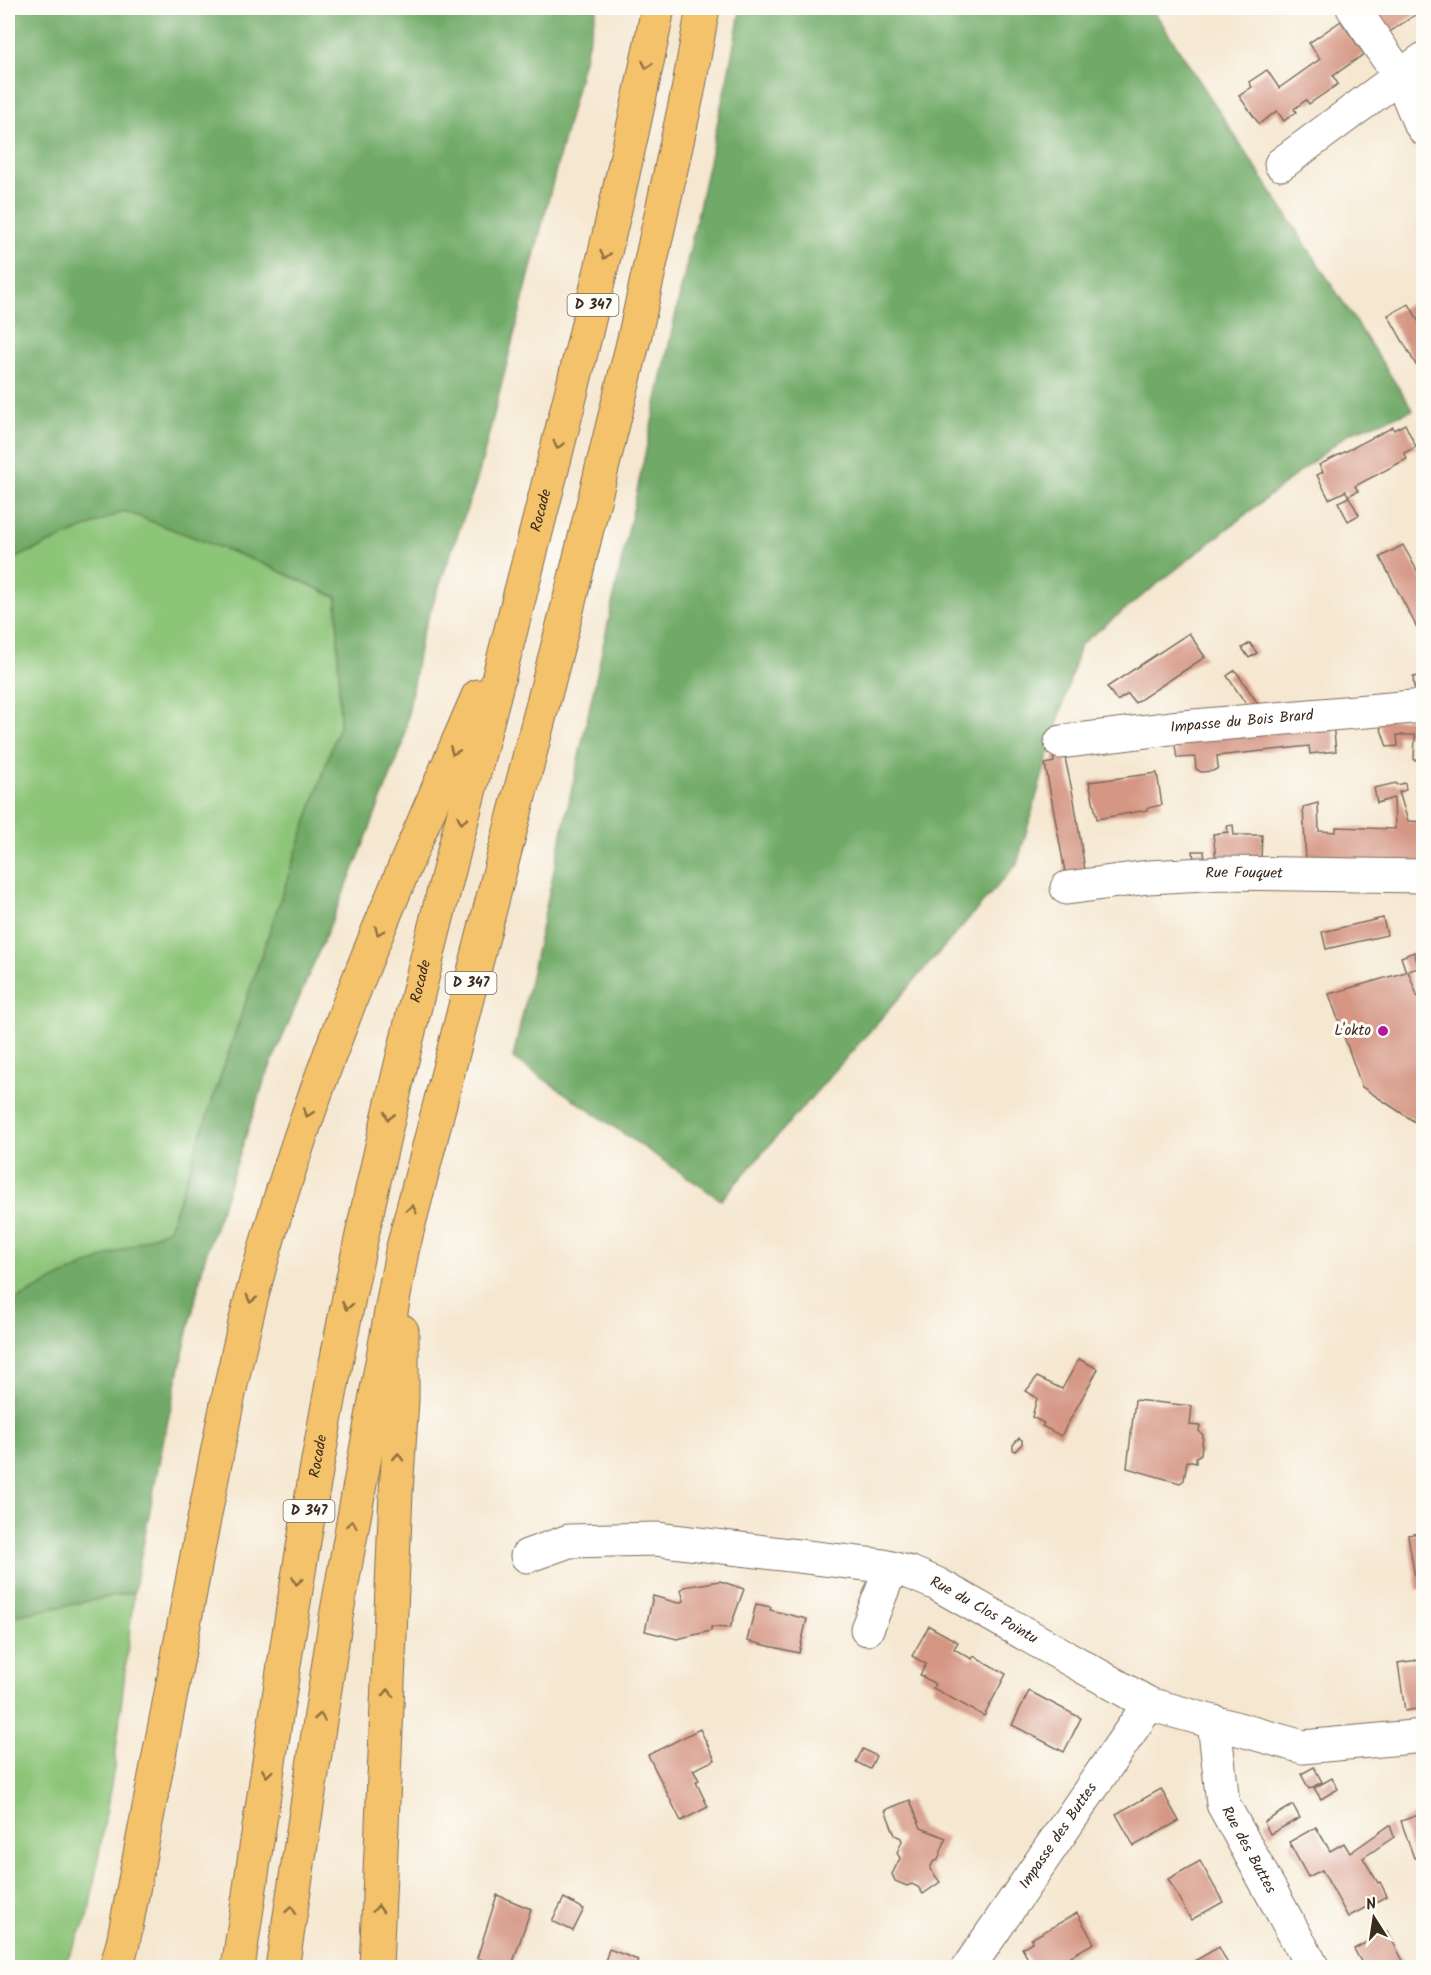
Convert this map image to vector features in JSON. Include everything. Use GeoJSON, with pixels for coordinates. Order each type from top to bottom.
{"type":"FeatureCollection","features":[{"type":"Feature","properties":{"kind":"highway","name":"Rocade"},"geometry":{"type":"LineString","coordinates":[[238,1968],[291,1611],[349,1298],[411,1025],[612,225],[658,8]]}},
{"type":"Feature","properties":{"kind":"highway","name":"D 347"},"geometry":{"type":"LineString","coordinates":[[282,1968],[336,1617],[402,1251],[631,351],[688,92],[703,8]]}},
{"type":"Feature","properties":{"kind":"highway"},"geometry":{"type":"LineString","coordinates":[[116,1968],[131,1901],[226,1406],[262,1259],[302,1130],[332,1048],[412,848],[519,601]]}},
{"type":"Feature","properties":{"kind":"highway"},"geometry":{"type":"LineString","coordinates":[[376,1968],[402,1400],[402,1251]]}},
{"type":"Feature","properties":{"kind":"street"},"geometry":{"type":"LineString","coordinates":[[1353,8],[1412,67],[1419,122],[1424,129]]}},
{"type":"Feature","properties":{"kind":"street"},"geometry":{"type":"LineString","coordinates":[[1281,164],[1412,67]]}},
{"type":"Feature","properties":{"kind":"street","name":"Impasse du Bois Brard"},"geometry":{"type":"LineString","coordinates":[[1061,742],[1171,728],[1424,706]]}},
{"type":"Feature","properties":{"kind":"street","name":"Rue Fouquet"},"geometry":{"type":"LineString","coordinates":[[1067,888],[1148,877],[1224,873],[1424,876]]}},
{"type":"Feature","properties":{"kind":"street","name":"Rue du Clos Pointu"},"geometry":{"type":"LineString","coordinates":[[527,1556],[569,1541],[656,1539],[891,1568],[911,1573],[937,1584],[1149,1704],[1303,1747],[1424,1736]]}},
{"type":"Feature","properties":{"kind":"street"},"geometry":{"type":"LineString","coordinates":[[867,1629],[891,1568]]}},
{"type":"Feature","properties":{"kind":"street","name":"Impasse des Buttes"},"geometry":{"type":"LineString","coordinates":[[980,1962],[1149,1704]]}},
{"type":"Feature","properties":{"kind":"street","name":"Rue des Buttes"},"geometry":{"type":"LineString","coordinates":[[1214,1722],[1223,1804],[1313,1968]]}},
{"type":"Feature","properties":{"kind":"green space"},"geometry":{"type":"Polygon","coordinates":[[[8,8],[597,8],[478,477],[421,637],[403,744],[357,861],[265,1079],[205,1257],[163,1442],[134,1592],[8,1617],[8,1304],[60,1277],[169,1229],[340,723],[337,597],[264,564],[124,511],[8,561],[8,8]]]}},
{"type":"Feature","properties":{"kind":"green space"},"geometry":{"type":"Polygon","coordinates":[[[741,8],[1152,8],[1413,410],[1349,433],[1080,645],[1017,864],[721,1200],[513,1058],[741,8]]]}},
{"type":"Feature","properties":{"kind":"green space"},"geometry":{"type":"Polygon","coordinates":[[[124,511],[264,564],[337,598],[340,723],[169,1229],[60,1277],[8,1304],[8,561],[124,511]]]}},
{"type":"Feature","properties":{"kind":"green space"},"geometry":{"type":"Polygon","coordinates":[[[134,1592],[114,1767],[88,1917],[63,1967],[8,1968],[8,1617],[134,1592]]]}},
{"type":"Feature","properties":{"kind":"building"},"geometry":{"type":"Polygon","coordinates":[[[1370,8],[1424,8],[1424,9],[1385,35],[1370,8]]]}},
{"type":"Feature","properties":{"kind":"building"},"geometry":{"type":"Polygon","coordinates":[[[1341,21],[1364,54],[1333,76],[1338,84],[1309,104],[1306,100],[1284,121],[1277,111],[1259,124],[1239,96],[1252,87],[1249,82],[1267,70],[1279,88],[1320,59],[1309,43],[1341,21]]]}},
{"type":"Feature","properties":{"kind":"building"},"geometry":{"type":"Polygon","coordinates":[[[1409,304],[1424,331],[1424,361],[1416,365],[1388,315],[1409,304]]]}},
{"type":"Feature","properties":{"kind":"building"},"geometry":{"type":"Polygon","coordinates":[[[1405,424],[1416,447],[1404,453],[1407,459],[1355,486],[1358,491],[1348,496],[1346,491],[1329,499],[1317,475],[1323,472],[1319,465],[1393,427],[1394,430],[1405,424]]]}},
{"type":"Feature","properties":{"kind":"building"},"geometry":{"type":"Polygon","coordinates":[[[1349,497],[1359,515],[1348,521],[1338,502],[1349,497]]]}},
{"type":"Feature","properties":{"kind":"building"},"geometry":{"type":"Polygon","coordinates":[[[1403,545],[1424,583],[1424,641],[1380,557],[1403,545]]]}},
{"type":"Feature","properties":{"kind":"building"},"geometry":{"type":"Polygon","coordinates":[[[1189,633],[1205,657],[1135,703],[1128,694],[1117,701],[1107,687],[1189,633]]]}},
{"type":"Feature","properties":{"kind":"building"},"geometry":{"type":"Polygon","coordinates":[[[1250,643],[1257,653],[1249,658],[1242,648],[1250,643]]]}},
{"type":"Feature","properties":{"kind":"building"},"geometry":{"type":"Polygon","coordinates":[[[1235,670],[1261,708],[1250,710],[1227,676],[1235,670]]]}},
{"type":"Feature","properties":{"kind":"building"},"geometry":{"type":"Polygon","coordinates":[[[1424,675],[1424,685],[1414,687],[1413,677],[1424,675]]]}},
{"type":"Feature","properties":{"kind":"building"},"geometry":{"type":"Polygon","coordinates":[[[1424,718],[1424,760],[1414,760],[1415,735],[1397,735],[1398,746],[1387,747],[1378,720],[1424,718]]]}},
{"type":"Feature","properties":{"kind":"building"},"geometry":{"type":"Polygon","coordinates":[[[1333,724],[1336,751],[1310,754],[1309,746],[1217,756],[1218,768],[1213,771],[1201,772],[1196,769],[1195,757],[1177,758],[1174,739],[1333,724]]]}},
{"type":"Feature","properties":{"kind":"building"},"geometry":{"type":"Polygon","coordinates":[[[1064,753],[1085,870],[1065,872],[1045,764],[1054,762],[1053,755],[1064,753]]]}},
{"type":"Feature","properties":{"kind":"building"},"geometry":{"type":"Polygon","coordinates":[[[1157,773],[1162,805],[1097,819],[1089,782],[1157,773]]]}},
{"type":"Feature","properties":{"kind":"building"},"geometry":{"type":"Polygon","coordinates":[[[1396,783],[1397,785],[1405,783],[1406,790],[1399,792],[1408,821],[1424,822],[1424,864],[1306,860],[1303,807],[1318,803],[1319,831],[1336,832],[1336,827],[1395,829],[1394,798],[1377,803],[1374,788],[1396,783]]]}},
{"type":"Feature","properties":{"kind":"building"},"geometry":{"type":"Polygon","coordinates":[[[1233,825],[1234,835],[1262,835],[1261,858],[1216,859],[1213,834],[1228,832],[1227,826],[1233,825]]]}},
{"type":"Feature","properties":{"kind":"building"},"geometry":{"type":"Polygon","coordinates":[[[1193,851],[1204,851],[1205,860],[1194,861],[1193,851]]]}},
{"type":"Feature","properties":{"kind":"building"},"geometry":{"type":"Polygon","coordinates":[[[1383,918],[1387,935],[1326,949],[1322,932],[1383,918]]]}},
{"type":"Feature","properties":{"kind":"building","name":"L'okto"},"geometry":{"type":"Polygon","coordinates":[[[1414,952],[1419,968],[1408,971],[1424,1014],[1424,1128],[1362,1087],[1329,994],[1406,972],[1401,957],[1414,952]]]}},
{"type":"Feature","properties":{"kind":"building"},"geometry":{"type":"Polygon","coordinates":[[[1079,1359],[1098,1369],[1061,1436],[1042,1426],[1044,1423],[1032,1417],[1037,1398],[1026,1391],[1037,1377],[1062,1389],[1079,1359]]]}},
{"type":"Feature","properties":{"kind":"building"},"geometry":{"type":"Polygon","coordinates":[[[1135,1400],[1192,1406],[1190,1425],[1200,1426],[1199,1431],[1203,1435],[1201,1454],[1196,1457],[1196,1463],[1187,1461],[1184,1480],[1180,1483],[1127,1468],[1135,1400]]]}},
{"type":"Feature","properties":{"kind":"building"},"geometry":{"type":"Polygon","coordinates":[[[1019,1438],[1022,1444],[1015,1451],[1013,1445],[1019,1438]]]}},
{"type":"Feature","properties":{"kind":"building"},"geometry":{"type":"Polygon","coordinates":[[[1424,1532],[1424,1588],[1417,1590],[1408,1535],[1424,1532]]]}},
{"type":"Feature","properties":{"kind":"building"},"geometry":{"type":"Polygon","coordinates":[[[720,1581],[744,1589],[730,1628],[711,1627],[711,1631],[677,1639],[645,1631],[653,1596],[678,1603],[684,1601],[681,1590],[684,1587],[720,1581]]]}},
{"type":"Feature","properties":{"kind":"building"},"geometry":{"type":"Polygon","coordinates":[[[756,1604],[771,1607],[770,1610],[807,1619],[799,1653],[747,1641],[756,1604]]]}},
{"type":"Feature","properties":{"kind":"building"},"geometry":{"type":"Polygon","coordinates":[[[929,1626],[958,1642],[954,1649],[972,1659],[974,1656],[1006,1674],[984,1716],[933,1688],[935,1684],[920,1675],[926,1664],[912,1656],[929,1626]]]}},
{"type":"Feature","properties":{"kind":"building"},"geometry":{"type":"Polygon","coordinates":[[[1424,1659],[1424,1708],[1405,1711],[1398,1663],[1424,1659]]]}},
{"type":"Feature","properties":{"kind":"building"},"geometry":{"type":"Polygon","coordinates":[[[1029,1691],[1081,1718],[1064,1752],[1012,1725],[1029,1691]]]}},
{"type":"Feature","properties":{"kind":"building"},"geometry":{"type":"Polygon","coordinates":[[[700,1729],[715,1760],[693,1770],[699,1780],[696,1782],[708,1807],[681,1821],[648,1755],[700,1729]]]}},
{"type":"Feature","properties":{"kind":"building"},"geometry":{"type":"Polygon","coordinates":[[[863,1749],[876,1756],[870,1769],[856,1762],[863,1749]]]}},
{"type":"Feature","properties":{"kind":"building"},"geometry":{"type":"Polygon","coordinates":[[[1314,1767],[1322,1782],[1309,1789],[1301,1774],[1314,1767]]]}},
{"type":"Feature","properties":{"kind":"building"},"geometry":{"type":"Polygon","coordinates":[[[1332,1778],[1338,1789],[1321,1799],[1314,1788],[1332,1778]]]}},
{"type":"Feature","properties":{"kind":"building"},"geometry":{"type":"Polygon","coordinates":[[[1161,1789],[1179,1821],[1134,1846],[1116,1814],[1161,1789]]]}},
{"type":"Feature","properties":{"kind":"building"},"geometry":{"type":"Polygon","coordinates":[[[910,1800],[921,1828],[946,1838],[938,1860],[933,1862],[930,1869],[940,1882],[923,1894],[918,1887],[912,1884],[907,1886],[895,1881],[892,1874],[900,1858],[897,1853],[902,1841],[895,1835],[885,1810],[910,1800]]]}},
{"type":"Feature","properties":{"kind":"building"},"geometry":{"type":"Polygon","coordinates":[[[1293,1805],[1300,1818],[1270,1834],[1264,1822],[1293,1805]]]}},
{"type":"Feature","properties":{"kind":"building"},"geometry":{"type":"Polygon","coordinates":[[[1424,1813],[1424,1871],[1421,1871],[1401,1821],[1424,1813]]]}},
{"type":"Feature","properties":{"kind":"building"},"geometry":{"type":"Polygon","coordinates":[[[1390,1825],[1394,1837],[1363,1858],[1387,1896],[1348,1917],[1322,1870],[1308,1877],[1289,1842],[1316,1827],[1330,1851],[1344,1843],[1350,1853],[1390,1825]]]}},
{"type":"Feature","properties":{"kind":"building"},"geometry":{"type":"Polygon","coordinates":[[[1200,1861],[1223,1902],[1191,1920],[1168,1879],[1200,1861]]]}},
{"type":"Feature","properties":{"kind":"building"},"geometry":{"type":"Polygon","coordinates":[[[497,1895],[531,1909],[511,1968],[504,1968],[477,1958],[497,1895]]]}},
{"type":"Feature","properties":{"kind":"building"},"geometry":{"type":"Polygon","coordinates":[[[564,1898],[584,1909],[573,1931],[552,1921],[564,1898]]]}},
{"type":"Feature","properties":{"kind":"building"},"geometry":{"type":"Polygon","coordinates":[[[1077,1913],[1094,1943],[1050,1968],[1046,1968],[1045,1965],[1041,1968],[1033,1968],[1022,1948],[1032,1942],[1031,1939],[1077,1913]]]}},
{"type":"Feature","properties":{"kind":"building"},"geometry":{"type":"Polygon","coordinates":[[[1387,1931],[1407,1968],[1369,1968],[1367,1965],[1364,1967],[1354,1949],[1387,1931]]]}},
{"type":"Feature","properties":{"kind":"building"},"geometry":{"type":"Polygon","coordinates":[[[1219,1947],[1230,1968],[1182,1968],[1219,1947]]]}},
{"type":"Feature","properties":{"kind":"building"},"geometry":{"type":"Polygon","coordinates":[[[609,1949],[638,1960],[636,1968],[603,1968],[609,1949]]]}},
{"type":"Feature","properties":{"kind":"place","name":"L'okto"},"geometry":{"type":"Point","coordinates":[1383,1031]}}]}
